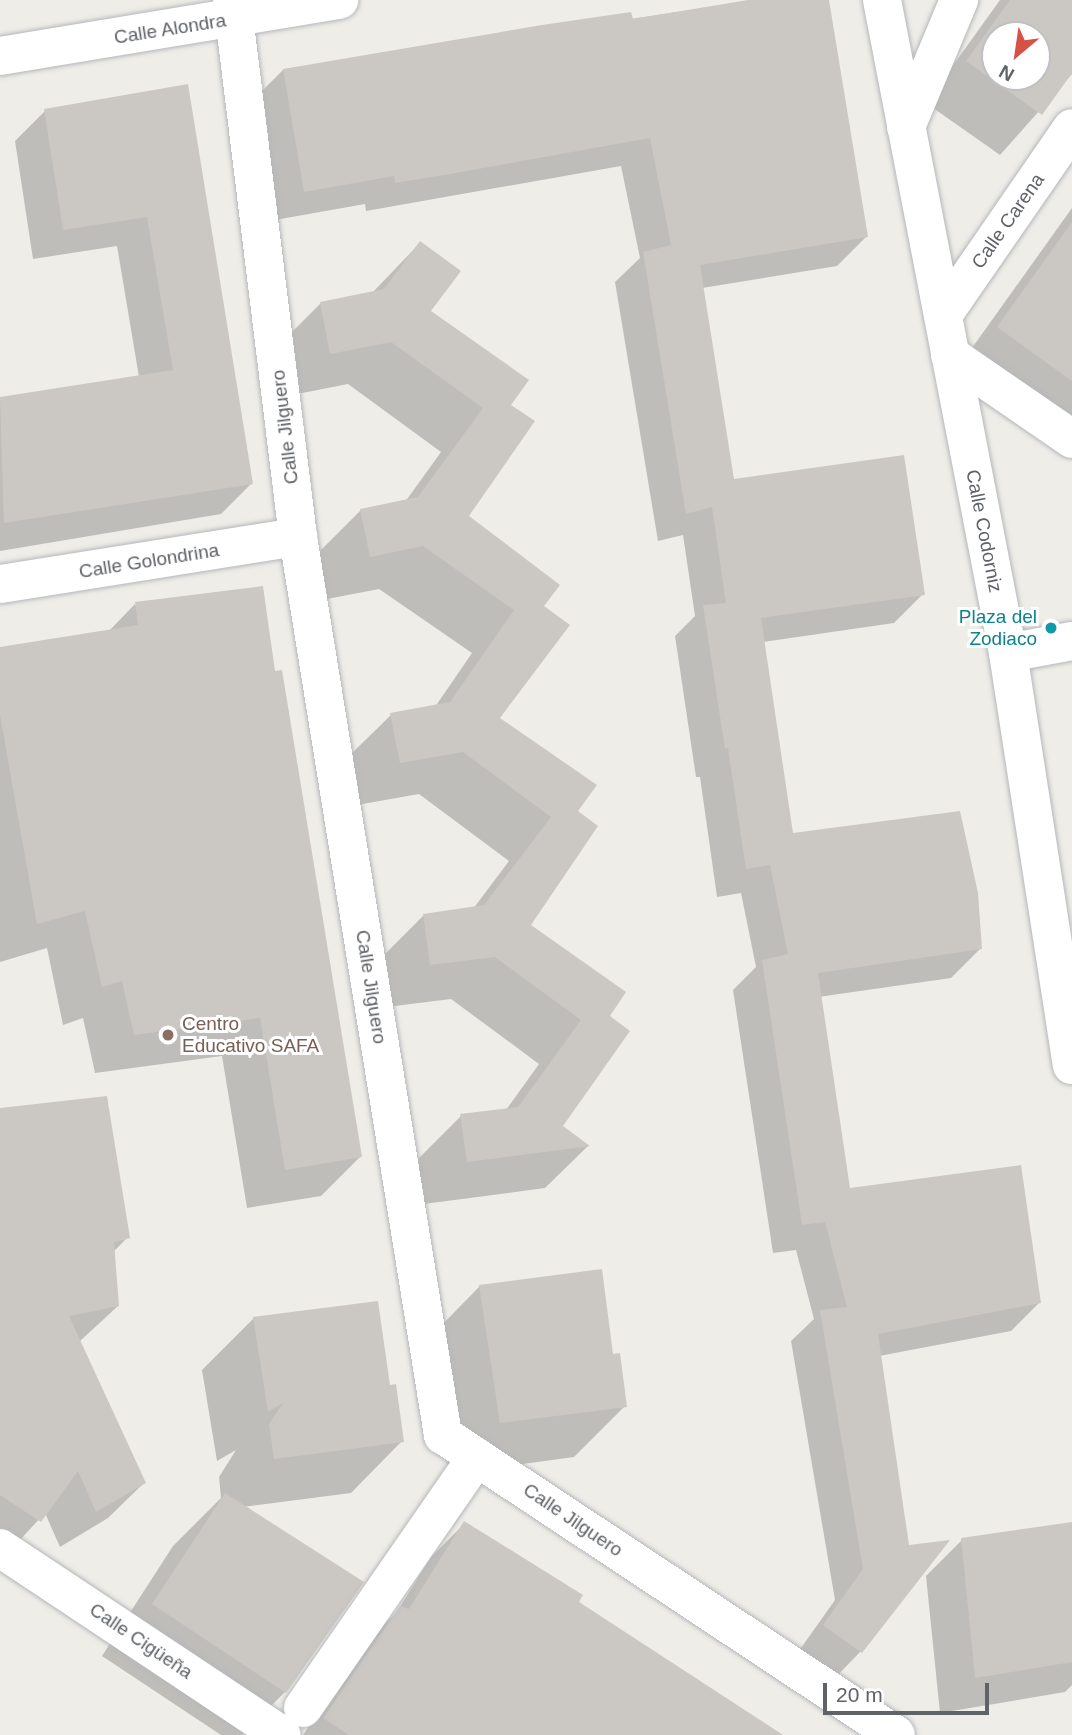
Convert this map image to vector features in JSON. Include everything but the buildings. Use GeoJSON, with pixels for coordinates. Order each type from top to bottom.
{"type":"FeatureCollection","features":[{"type":"Feature","properties":{"kind":"street","name":"Calle Alondra"},"geometry":{"type":"LineString","coordinates":[[0,56],[234,9],[339,0]]}},
{"type":"Feature","properties":{"kind":"street","name":"Calle Codorniz"},"geometry":{"type":"LineString","coordinates":[[882,0],[1008,653],[1072,1065]]}},
{"type":"Feature","properties":{"kind":"street"},"geometry":{"type":"LineString","coordinates":[[906,127],[959,0]]}},
{"type":"Feature","properties":{"kind":"street","name":"Calle Jilguero"},"geometry":{"type":"LineString","coordinates":[[234,9],[298,537],[443,1435],[896,1735]]}},
{"type":"Feature","properties":{"kind":"street","name":"Calle Carena"},"geometry":{"type":"LineString","coordinates":[[943,315],[1072,128]]}},
{"type":"Feature","properties":{"kind":"street"},"geometry":{"type":"LineString","coordinates":[[950,355],[1071,435]]}},
{"type":"Feature","properties":{"kind":"street","name":"Calle Golondrina"},"geometry":{"type":"LineString","coordinates":[[0,584],[298,537]]}},
{"type":"Feature","properties":{"kind":"street"},"geometry":{"type":"LineString","coordinates":[[1008,653],[1072,641]]}},
{"type":"Feature","properties":{"kind":"street"},"geometry":{"type":"LineString","coordinates":[[292,1721],[477,1457]]}},
{"type":"Feature","properties":{"kind":"street","name":"Calle Cigüeña"},"geometry":{"type":"LineString","coordinates":[[0,1548],[292,1721]]}},
{"type":"Feature","properties":{"kind":"place","name":"Plaza del Zodiaco"},"geometry":{"type":"Point","coordinates":[1051,628]}},
{"type":"Feature","properties":{"kind":"place","name":"Centro Educativo SAFA"},"geometry":{"type":"Point","coordinates":[168,1035]}}]}
